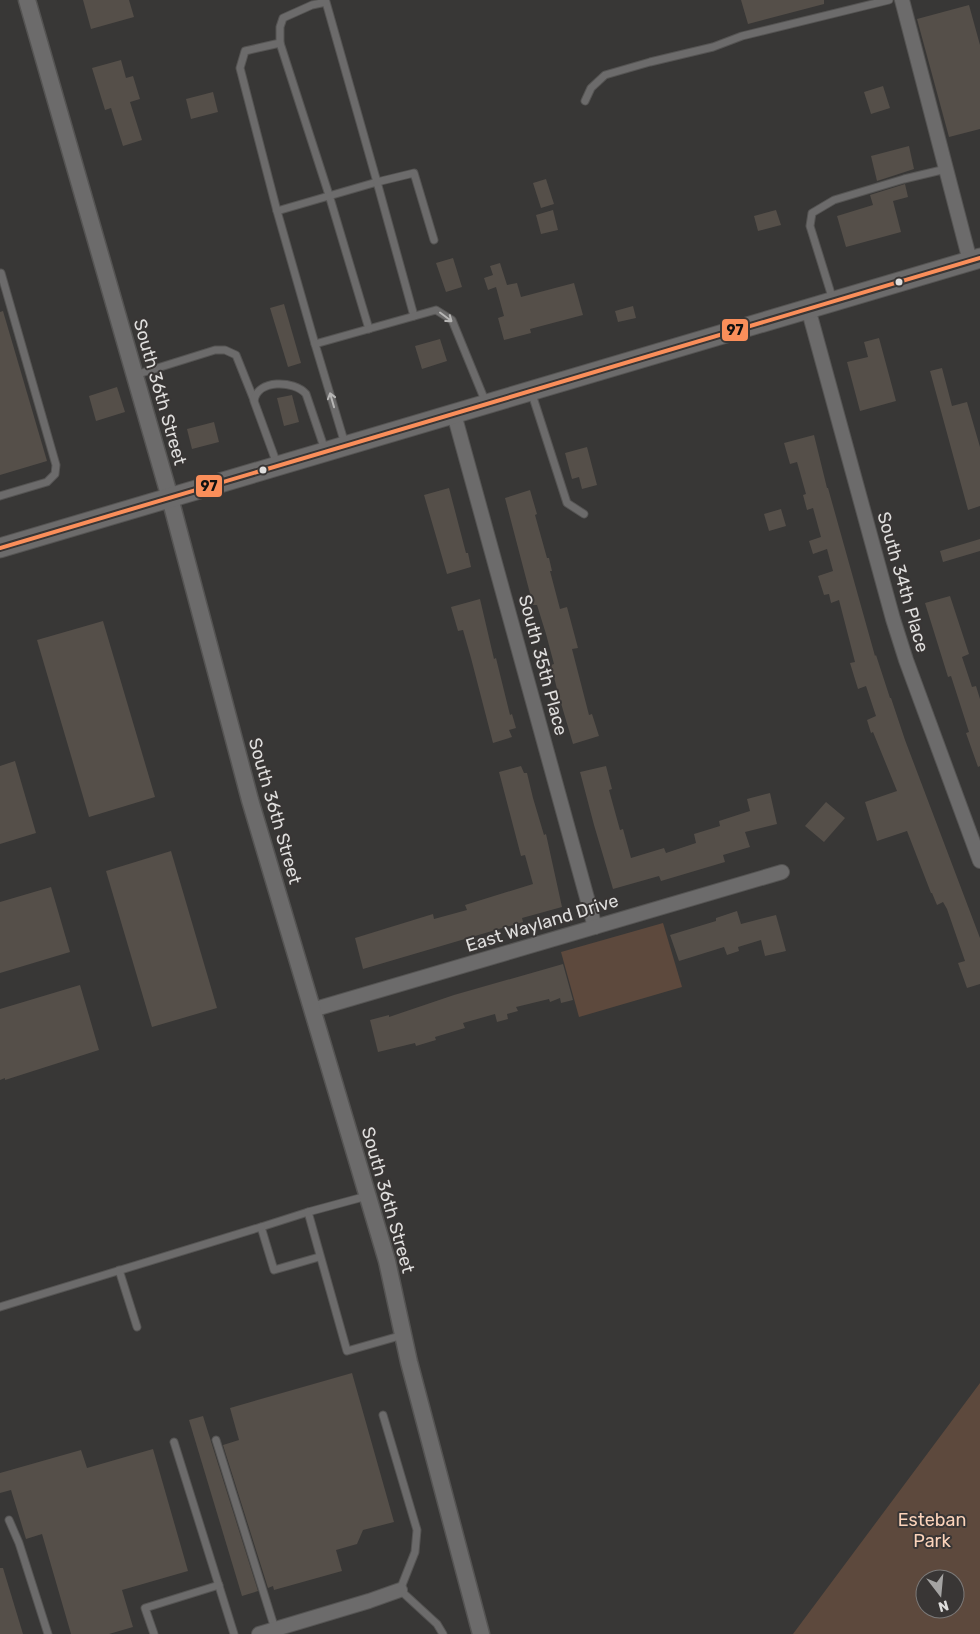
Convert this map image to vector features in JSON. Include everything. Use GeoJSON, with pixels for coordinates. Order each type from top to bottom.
{"type":"FeatureCollection","features":[{"type":"Feature","properties":{"kind":"main road"},"geometry":{"type":"LineString","coordinates":[[0,548],[975,260]]}},
{"type":"Feature","properties":{"kind":"street","name":"South 36th Street"},"geometry":{"type":"LineString","coordinates":[[27,0],[170,498],[250,800],[387,1261],[403,1335],[481,1634]]}},
{"type":"Feature","properties":{"kind":"street"},"geometry":{"type":"LineString","coordinates":[[902,0],[946,169],[975,260]]}},
{"type":"Feature","properties":{"kind":"street","name":"South 34th Place"},"geometry":{"type":"LineString","coordinates":[[808,308],[898,635],[980,861]]}},
{"type":"Feature","properties":{"kind":"street","name":"South 35th Place"},"geometry":{"type":"LineString","coordinates":[[454,414],[595,927]]}},
{"type":"Feature","properties":{"kind":"street","name":"East Wayland Drive"},"geometry":{"type":"LineString","coordinates":[[312,1010],[782,872]]}},
{"type":"Feature","properties":{"kind":"street"},"geometry":{"type":"LineString","coordinates":[[259,1634],[400,1590]]}},
{"type":"Feature","properties":{"kind":"lane"},"geometry":{"type":"LineString","coordinates":[[585,101],[591,88],[605,75],[650,62],[713,48],[742,36],[889,0]]}},
{"type":"Feature","properties":{"kind":"lane"},"geometry":{"type":"LineString","coordinates":[[369,329],[330,196],[280,42],[280,27],[283,18],[312,5],[326,2],[414,316]]}},
{"type":"Feature","properties":{"kind":"lane"},"geometry":{"type":"LineString","coordinates":[[280,42],[245,51],[240,68],[277,211],[346,447]]}},
{"type":"Feature","properties":{"kind":"lane"},"geometry":{"type":"LineString","coordinates":[[834,301],[810,226],[812,213],[834,200],[904,179],[946,169]]}},
{"type":"Feature","properties":{"kind":"lane"},"geometry":{"type":"LineString","coordinates":[[277,211],[414,173],[434,240]]}},
{"type":"Feature","properties":{"kind":"lane"},"geometry":{"type":"LineString","coordinates":[[0,271],[56,465],[55,474],[47,482],[0,496]]}},
{"type":"Feature","properties":{"kind":"lane"},"geometry":{"type":"LineString","coordinates":[[315,344],[436,310],[452,320],[486,404]]}},
{"type":"Feature","properties":{"kind":"lane"},"geometry":{"type":"LineString","coordinates":[[135,375],[215,350],[224,350],[236,355],[278,466]]}},
{"type":"Feature","properties":{"kind":"lane"},"geometry":{"type":"LineString","coordinates":[[254,401],[255,394],[261,388],[271,384],[284,384],[302,389],[306,394],[326,452]]}},
{"type":"Feature","properties":{"kind":"lane"},"geometry":{"type":"LineString","coordinates":[[530,391],[567,503],[584,514]]}},
{"type":"Feature","properties":{"kind":"lane"},"geometry":{"type":"LineString","coordinates":[[0,1307],[261,1226],[368,1196]]}},
{"type":"Feature","properties":{"kind":"lane"},"geometry":{"type":"LineString","coordinates":[[308,1212],[347,1352],[403,1335]]}},
{"type":"Feature","properties":{"kind":"lane"},"geometry":{"type":"LineString","coordinates":[[261,1226],[274,1270],[319,1257]]}},
{"type":"Feature","properties":{"kind":"lane"},"geometry":{"type":"LineString","coordinates":[[120,1270],[137,1327]]}},
{"type":"Feature","properties":{"kind":"lane"},"geometry":{"type":"LineString","coordinates":[[383,1415],[417,1530],[415,1552],[400,1590],[438,1624],[443,1634]]}},
{"type":"Feature","properties":{"kind":"lane"},"geometry":{"type":"LineString","coordinates":[[216,1440],[275,1629]]}},
{"type":"Feature","properties":{"kind":"lane"},"geometry":{"type":"LineString","coordinates":[[174,1442],[234,1634]]}},
{"type":"Feature","properties":{"kind":"lane"},"geometry":{"type":"LineString","coordinates":[[9,1520],[19,1543],[48,1634]]}},
{"type":"Feature","properties":{"kind":"lane"},"geometry":{"type":"LineString","coordinates":[[154,1634],[145,1608],[219,1585]]}},
{"type":"Feature","properties":{"kind":"green space"},"geometry":{"type":"Polygon","coordinates":[[[663,923],[682,987],[579,1017],[561,952],[663,923]]]}},
{"type":"Feature","properties":{"kind":"green space","name":"Esteban Park"},"geometry":{"type":"Polygon","coordinates":[[[980,1383],[980,1634],[793,1634],[980,1383]]]}},
{"type":"Feature","properties":{"kind":"building"},"geometry":{"type":"Polygon","coordinates":[[[83,0],[129,0],[134,17],[91,29],[83,0]]]}},
{"type":"Feature","properties":{"kind":"building"},"geometry":{"type":"Polygon","coordinates":[[[741,0],[824,0],[824,4],[748,24],[741,0]]]}},
{"type":"Feature","properties":{"kind":"building"},"geometry":{"type":"Polygon","coordinates":[[[969,5],[980,45],[980,129],[949,137],[917,19],[969,5]]]}},
{"type":"Feature","properties":{"kind":"building"},"geometry":{"type":"Polygon","coordinates":[[[121,60],[126,78],[133,76],[140,99],[130,102],[142,140],[123,146],[111,108],[105,110],[92,68],[121,60]]]}},
{"type":"Feature","properties":{"kind":"building"},"geometry":{"type":"Polygon","coordinates":[[[883,86],[890,108],[871,114],[864,92],[883,86]]]}},
{"type":"Feature","properties":{"kind":"building"},"geometry":{"type":"Polygon","coordinates":[[[213,92],[218,112],[191,119],[186,99],[213,92]]]}},
{"type":"Feature","properties":{"kind":"building"},"geometry":{"type":"Polygon","coordinates":[[[909,146],[914,169],[877,181],[871,156],[909,146]]]}},
{"type":"Feature","properties":{"kind":"building"},"geometry":{"type":"Polygon","coordinates":[[[546,179],[554,204],[541,208],[533,183],[546,179]]]}},
{"type":"Feature","properties":{"kind":"building"},"geometry":{"type":"Polygon","coordinates":[[[905,184],[908,197],[893,201],[901,232],[846,247],[837,216],[873,205],[870,195],[905,184]]]}},
{"type":"Feature","properties":{"kind":"building"},"geometry":{"type":"Polygon","coordinates":[[[553,210],[558,230],[541,234],[536,215],[553,210]]]}},
{"type":"Feature","properties":{"kind":"building"},"geometry":{"type":"Polygon","coordinates":[[[776,210],[781,225],[758,231],[754,216],[776,210]]]}},
{"type":"Feature","properties":{"kind":"building"},"geometry":{"type":"Polygon","coordinates":[[[453,258],[462,287],[446,292],[436,263],[453,258]]]}},
{"type":"Feature","properties":{"kind":"building"},"geometry":{"type":"Polygon","coordinates":[[[500,263],[507,285],[517,283],[521,297],[574,283],[583,315],[530,329],[531,333],[504,340],[498,318],[504,316],[496,287],[488,290],[484,278],[493,275],[490,266],[500,263]]]}},
{"type":"Feature","properties":{"kind":"building"},"geometry":{"type":"Polygon","coordinates":[[[284,304],[301,363],[288,367],[270,308],[284,304]]]}},
{"type":"Feature","properties":{"kind":"building"},"geometry":{"type":"Polygon","coordinates":[[[633,306],[636,318],[618,322],[615,311],[633,306]]]}},
{"type":"Feature","properties":{"kind":"building"},"geometry":{"type":"Polygon","coordinates":[[[3,311],[47,461],[0,475],[0,312],[3,311]]]}},
{"type":"Feature","properties":{"kind":"building"},"geometry":{"type":"Polygon","coordinates":[[[879,338],[896,401],[860,411],[847,362],[868,357],[864,342],[879,338]]]}},
{"type":"Feature","properties":{"kind":"building"},"geometry":{"type":"Polygon","coordinates":[[[440,339],[447,361],[422,369],[415,346],[440,339]]]}},
{"type":"Feature","properties":{"kind":"building"},"geometry":{"type":"Polygon","coordinates":[[[942,368],[952,406],[967,402],[980,447],[980,506],[968,510],[930,371],[942,368]]]}},
{"type":"Feature","properties":{"kind":"building"},"geometry":{"type":"Polygon","coordinates":[[[117,387],[125,412],[96,421],[89,396],[117,387]]]}},
{"type":"Feature","properties":{"kind":"building"},"geometry":{"type":"Polygon","coordinates":[[[292,395],[299,422],[284,426],[277,398],[292,395]]]}},
{"type":"Feature","properties":{"kind":"building"},"geometry":{"type":"Polygon","coordinates":[[[214,422],[219,442],[192,449],[187,429],[214,422]]]}},
{"type":"Feature","properties":{"kind":"building"},"geometry":{"type":"Polygon","coordinates":[[[814,435],[827,488],[875,656],[980,938],[980,984],[967,988],[958,963],[965,961],[947,909],[943,902],[937,905],[907,831],[877,841],[865,802],[897,791],[867,720],[876,716],[866,686],[858,689],[850,663],[855,662],[839,600],[831,603],[829,594],[824,595],[818,576],[833,571],[827,549],[813,554],[809,541],[821,537],[813,508],[807,510],[803,495],[806,494],[797,462],[790,464],[784,443],[814,435]]]}},
{"type":"Feature","properties":{"kind":"building"},"geometry":{"type":"Polygon","coordinates":[[[587,447],[597,485],[582,489],[579,477],[572,479],[565,453],[587,447]]]}},
{"type":"Feature","properties":{"kind":"building"},"geometry":{"type":"Polygon","coordinates":[[[449,488],[471,567],[447,574],[424,495],[449,488]]]}},
{"type":"Feature","properties":{"kind":"building"},"geometry":{"type":"Polygon","coordinates":[[[530,490],[547,558],[549,558],[552,571],[550,571],[560,609],[567,607],[578,648],[572,649],[589,715],[592,714],[599,736],[573,744],[551,665],[554,664],[546,634],[537,605],[533,605],[505,498],[530,490]]]}},
{"type":"Feature","properties":{"kind":"building"},"geometry":{"type":"Polygon","coordinates":[[[781,509],[786,526],[769,531],[764,514],[781,509]]]}},
{"type":"Feature","properties":{"kind":"building"},"geometry":{"type":"Polygon","coordinates":[[[980,539],[980,551],[943,562],[940,551],[980,539]]]}},
{"type":"Feature","properties":{"kind":"building"},"geometry":{"type":"Polygon","coordinates":[[[950,596],[969,654],[962,657],[972,687],[976,686],[980,699],[980,766],[978,767],[966,733],[969,732],[951,676],[948,677],[925,603],[950,596]]]}},
{"type":"Feature","properties":{"kind":"building"},"geometry":{"type":"Polygon","coordinates":[[[480,599],[494,659],[496,658],[510,715],[512,714],[516,728],[509,730],[512,737],[493,743],[463,630],[458,631],[451,607],[480,599]]]}},
{"type":"Feature","properties":{"kind":"building"},"geometry":{"type":"Polygon","coordinates":[[[103,621],[155,797],[89,817],[37,640],[103,621]]]}},
{"type":"Feature","properties":{"kind":"building"},"geometry":{"type":"Polygon","coordinates":[[[15,761],[36,833],[0,844],[0,766],[15,761]]]}},
{"type":"Feature","properties":{"kind":"building"},"geometry":{"type":"Polygon","coordinates":[[[521,766],[524,773],[527,773],[544,835],[546,834],[562,907],[522,918],[523,922],[363,969],[355,938],[433,914],[434,919],[467,910],[465,905],[533,884],[525,855],[521,856],[499,772],[521,766]]]}},
{"type":"Feature","properties":{"kind":"building"},"geometry":{"type":"Polygon","coordinates":[[[606,766],[612,789],[609,790],[620,830],[623,829],[631,858],[664,848],[666,853],[696,843],[694,834],[720,826],[719,821],[750,811],[747,799],[770,793],[777,824],[745,832],[750,847],[723,855],[725,862],[661,881],[659,876],[613,889],[580,772],[606,766]]]}},
{"type":"Feature","properties":{"kind":"building"},"geometry":{"type":"Polygon","coordinates":[[[826,802],[845,818],[824,842],[805,826],[826,802]]]}},
{"type":"Feature","properties":{"kind":"building"},"geometry":{"type":"Polygon","coordinates":[[[171,851],[217,1008],[152,1027],[106,871],[171,851]]]}},
{"type":"Feature","properties":{"kind":"building"},"geometry":{"type":"Polygon","coordinates":[[[51,887],[70,952],[0,973],[0,902],[51,887]]]}},
{"type":"Feature","properties":{"kind":"building"},"geometry":{"type":"Polygon","coordinates":[[[737,911],[741,924],[776,915],[786,951],[765,956],[761,940],[738,947],[739,951],[727,955],[724,947],[679,961],[670,935],[716,921],[716,918],[737,911]]]}},
{"type":"Feature","properties":{"kind":"building"},"geometry":{"type":"Polygon","coordinates":[[[563,964],[573,1000],[561,1003],[560,998],[550,1002],[549,999],[516,1007],[518,1011],[507,1014],[508,1019],[497,1022],[495,1014],[463,1023],[465,1028],[435,1037],[436,1040],[416,1046],[415,1043],[378,1052],[370,1020],[389,1015],[389,1017],[454,995],[563,964]]]}},
{"type":"Feature","properties":{"kind":"building"},"geometry":{"type":"Polygon","coordinates":[[[80,985],[99,1050],[0,1080],[0,1009],[80,985]]]}},
{"type":"Feature","properties":{"kind":"building"},"geometry":{"type":"Polygon","coordinates":[[[352,1373],[394,1522],[363,1530],[357,1544],[336,1550],[342,1571],[274,1590],[273,1586],[268,1588],[223,1445],[239,1440],[230,1408],[352,1373]]]}},
{"type":"Feature","properties":{"kind":"building"},"geometry":{"type":"Polygon","coordinates":[[[203,1416],[258,1591],[242,1596],[189,1420],[203,1416]]]}},
{"type":"Feature","properties":{"kind":"building"},"geometry":{"type":"Polygon","coordinates":[[[153,1449],[188,1571],[122,1590],[133,1627],[109,1634],[71,1634],[42,1534],[26,1539],[11,1490],[0,1493],[0,1473],[81,1450],[87,1468],[153,1449]]]}},
{"type":"Feature","properties":{"kind":"building"},"geometry":{"type":"Polygon","coordinates":[[[0,1568],[3,1568],[23,1634],[0,1634],[0,1568]]]}},
{"type":"Feature","properties":{"kind":"transit line","name":"97"},"geometry":{"type":"LineString","coordinates":[[0,548],[980,258]]}}]}
